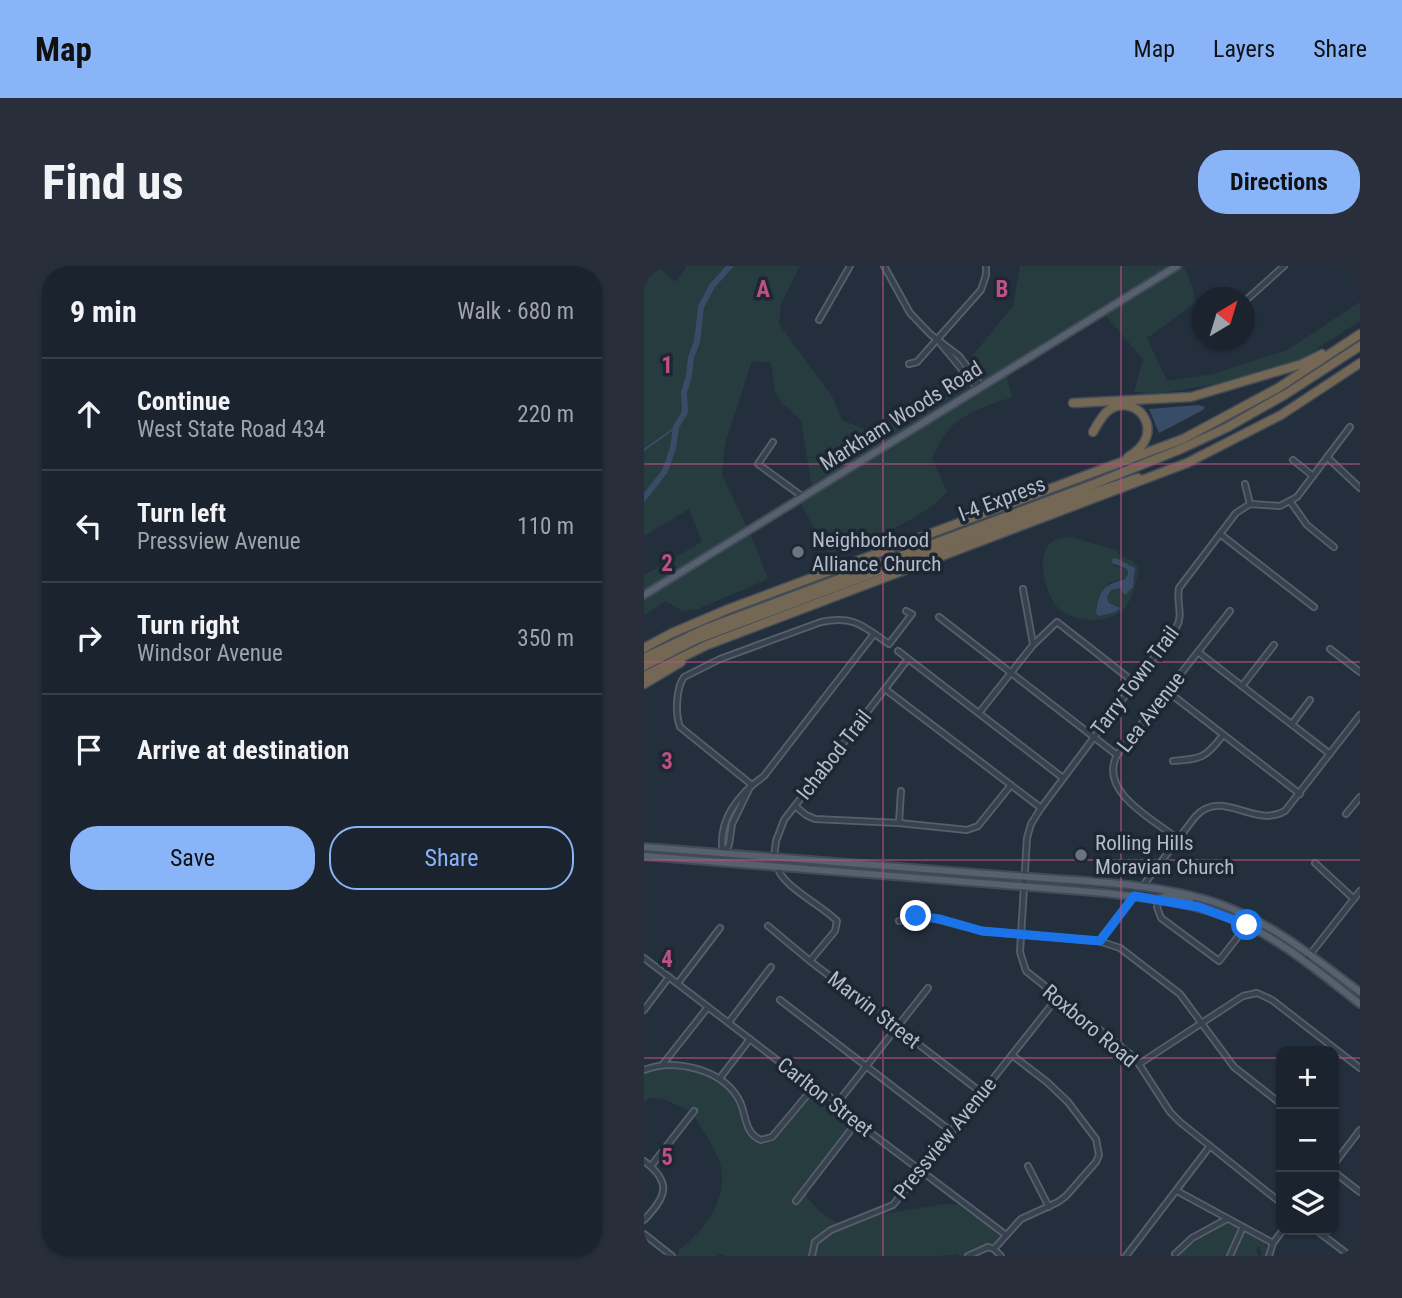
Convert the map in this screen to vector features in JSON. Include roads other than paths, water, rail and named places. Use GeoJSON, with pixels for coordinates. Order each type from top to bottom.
{"type":"FeatureCollection","features":[{"type":"Feature","properties":{"kind":"highway"},"geometry":{"type":"LineString","coordinates":[[1073,403],[1191,397],[1302,364],[1360,332]]}},
{"type":"Feature","properties":{"kind":"highway"},"geometry":{"type":"LineString","coordinates":[[644,648],[726,610],[1183,439],[1278,388],[1360,332]]}},
{"type":"Feature","properties":{"kind":"highway","name":"I-4 Express"},"geometry":{"type":"LineString","coordinates":[[644,658],[662,647],[705,629],[1181,449],[1228,427],[1286,394],[1360,346]]}},
{"type":"Feature","properties":{"kind":"highway"},"geometry":{"type":"LineString","coordinates":[[644,676],[706,645],[1168,471],[1250,433],[1360,363]]}},
{"type":"Feature","properties":{"kind":"highway"},"geometry":{"type":"LineString","coordinates":[[1088,476],[1135,452],[1146,441],[1148,427],[1139,411],[1123,406],[1106,413],[1093,432]]}},
{"type":"Feature","properties":{"kind":"highway","name":"I-4 Express"},"geometry":{"type":"LineString","coordinates":[[644,666],[697,639],[904,561],[1062,503],[1139,477],[1168,471]]}},
{"type":"Feature","properties":{"kind":"highway"},"geometry":{"type":"LineString","coordinates":[[644,684],[706,645]]}},
{"type":"Feature","properties":{"kind":"main road","name":"Markham Woods Road"},"geometry":{"type":"LineString","coordinates":[[644,595],[1177,266]]}},
{"type":"Feature","properties":{"kind":"main road"},"geometry":{"type":"LineString","coordinates":[[644,847],[1142,887],[1202,899],[1260,922],[1310,954],[1360,992]]}},
{"type":"Feature","properties":{"kind":"main road"},"geometry":{"type":"LineString","coordinates":[[679,859],[690,856],[719,858],[723,854]]}},
{"type":"Feature","properties":{"kind":"main road"},"geometry":{"type":"LineString","coordinates":[[644,856],[1105,893],[1199,907],[1247,925],[1275,941],[1360,1004]]}},
{"type":"Feature","properties":{"kind":"main road"},"geometry":{"type":"LineString","coordinates":[[721,862],[729,858],[762,857]]}},
{"type":"Feature","properties":{"kind":"main road"},"geometry":{"type":"LineString","coordinates":[[873,875],[882,872],[906,874],[909,868]]}},
{"type":"Feature","properties":{"kind":"main road"},"geometry":{"type":"LineString","coordinates":[[1105,893],[1138,891],[1142,887]]}},
{"type":"Feature","properties":{"kind":"main road"},"geometry":{"type":"LineString","coordinates":[[1159,900],[1168,895],[1194,901],[1202,899]]}},
{"type":"Feature","properties":{"kind":"street"},"geometry":{"type":"LineString","coordinates":[[818,320],[850,266]]}},
{"type":"Feature","properties":{"kind":"street"},"geometry":{"type":"LineString","coordinates":[[884,266],[910,313],[937,340],[959,356],[980,388]]}},
{"type":"Feature","properties":{"kind":"street"},"geometry":{"type":"LineString","coordinates":[[909,364],[917,362],[981,290],[986,266]]}},
{"type":"Feature","properties":{"kind":"street"},"geometry":{"type":"LineString","coordinates":[[1255,292],[1284,266]]}},
{"type":"Feature","properties":{"kind":"street"},"geometry":{"type":"LineString","coordinates":[[1245,484],[1250,504],[1280,506],[1290,502],[1301,492],[1350,426]]}},
{"type":"Feature","properties":{"kind":"street"},"geometry":{"type":"LineString","coordinates":[[773,442],[758,464],[803,497]]}},
{"type":"Feature","properties":{"kind":"street"},"geometry":{"type":"LineString","coordinates":[[1327,457],[1360,488]]}},
{"type":"Feature","properties":{"kind":"street"},"geometry":{"type":"LineString","coordinates":[[1293,460],[1313,476]]}},
{"type":"Feature","properties":{"kind":"street"},"geometry":{"type":"LineString","coordinates":[[1290,502],[1307,525],[1334,547]]}},
{"type":"Feature","properties":{"kind":"street","name":"Tarry Town Trail"},"geometry":{"type":"LineString","coordinates":[[1025,877],[1028,830],[1041,808],[1180,623],[1179,588],[1236,513],[1250,504]]}},
{"type":"Feature","properties":{"kind":"street"},"geometry":{"type":"LineString","coordinates":[[1220,534],[1314,607]]}},
{"type":"Feature","properties":{"kind":"street"},"geometry":{"type":"LineString","coordinates":[[1023,589],[1033,645]]}},
{"type":"Feature","properties":{"kind":"street"},"geometry":{"type":"LineString","coordinates":[[752,785],[680,727],[677,719],[680,682],[684,677],[720,659],[837,618],[852,620],[889,644],[912,614],[906,611]]}},
{"type":"Feature","properties":{"kind":"street","name":"Lea Avenue"},"geometry":{"type":"LineString","coordinates":[[1178,839],[1118,790],[1112,771],[1117,755],[1230,611]]}},
{"type":"Feature","properties":{"kind":"street"},"geometry":{"type":"LineString","coordinates":[[939,617],[1117,755]]}},
{"type":"Feature","properties":{"kind":"street"},"geometry":{"type":"LineString","coordinates":[[979,713],[1033,645],[1057,622],[1135,682]]}},
{"type":"Feature","properties":{"kind":"street"},"geometry":{"type":"LineString","coordinates":[[723,854],[727,817],[735,802],[764,776],[874,634]]}},
{"type":"Feature","properties":{"kind":"street"},"geometry":{"type":"LineString","coordinates":[[1242,686],[1274,645]]}},
{"type":"Feature","properties":{"kind":"street"},"geometry":{"type":"LineString","coordinates":[[1330,649],[1360,672]]}},
{"type":"Feature","properties":{"kind":"street"},"geometry":{"type":"LineString","coordinates":[[898,651],[1063,778]]}},
{"type":"Feature","properties":{"kind":"street"},"geometry":{"type":"LineString","coordinates":[[1198,652],[1330,754]]}},
{"type":"Feature","properties":{"kind":"street","name":"Ichabod Trail"},"geometry":{"type":"LineString","coordinates":[[774,858],[779,830],[795,806],[908,659]]}},
{"type":"Feature","properties":{"kind":"street"},"geometry":{"type":"LineString","coordinates":[[885,689],[1041,808]]}},
{"type":"Feature","properties":{"kind":"street"},"geometry":{"type":"LineString","coordinates":[[1167,691],[1300,794]]}},
{"type":"Feature","properties":{"kind":"street"},"geometry":{"type":"LineString","coordinates":[[1292,724],[1310,700]]}},
{"type":"Feature","properties":{"kind":"street"},"geometry":{"type":"LineString","coordinates":[[1142,887],[1199,812],[1210,807],[1225,806],[1260,817],[1272,817],[1285,811],[1360,715]]}},
{"type":"Feature","properties":{"kind":"street"},"geometry":{"type":"LineString","coordinates":[[1173,761],[1203,757],[1223,735]]}},
{"type":"Feature","properties":{"kind":"street"},"geometry":{"type":"LineString","coordinates":[[795,806],[815,818],[967,830],[974,829],[1011,785]]}},
{"type":"Feature","properties":{"kind":"street"},"geometry":{"type":"LineString","coordinates":[[899,823],[901,791]]}},
{"type":"Feature","properties":{"kind":"street"},"geometry":{"type":"LineString","coordinates":[[1346,814],[1360,797]]}},
{"type":"Feature","properties":{"kind":"street"},"geometry":{"type":"LineString","coordinates":[[1315,863],[1354,899]]}},
{"type":"Feature","properties":{"kind":"street"},"geometry":{"type":"LineString","coordinates":[[778,867],[779,875],[834,918],[838,926],[810,961]]}},
{"type":"Feature","properties":{"kind":"street","name":"Roxboro Road"},"geometry":{"type":"LineString","coordinates":[[1025,877],[1020,935],[1021,958],[1026,971],[1130,1055],[1139,1064],[1174,1117],[1276,1199]]}},
{"type":"Feature","properties":{"kind":"street"},"geometry":{"type":"LineString","coordinates":[[1305,961],[1360,891]]}},
{"type":"Feature","properties":{"kind":"street"},"geometry":{"type":"LineString","coordinates":[[1100,941],[1134,896]]}},
{"type":"Feature","properties":{"kind":"street"},"geometry":{"type":"LineString","coordinates":[[1159,900],[1157,907],[1161,918],[1219,961],[1247,925]]}},
{"type":"Feature","properties":{"kind":"street"},"geometry":{"type":"LineString","coordinates":[[899,921],[920,915],[982,931],[1100,941],[1121,948],[1190,1004],[1234,1067],[1276,1100]]}},
{"type":"Feature","properties":{"kind":"street","name":"Marvin Street"},"geometry":{"type":"LineString","coordinates":[[768,926],[982,1093]]}},
{"type":"Feature","properties":{"kind":"street"},"geometry":{"type":"LineString","coordinates":[[678,983],[720,928]]}},
{"type":"Feature","properties":{"kind":"street","name":"Carlton Street"},"geometry":{"type":"LineString","coordinates":[[644,958],[813,1088],[838,1102],[857,1122],[1006,1235]]}},
{"type":"Feature","properties":{"kind":"street"},"geometry":{"type":"LineString","coordinates":[[729,1022],[771,967]]}},
{"type":"Feature","properties":{"kind":"street"},"geometry":{"type":"LineString","coordinates":[[644,1010],[669,977]]}},
{"type":"Feature","properties":{"kind":"street"},"geometry":{"type":"LineString","coordinates":[[838,1102],[928,988]]}},
{"type":"Feature","properties":{"kind":"street"},"geometry":{"type":"LineString","coordinates":[[1139,1064],[1243,996],[1257,993],[1272,1000],[1360,1068]]}},
{"type":"Feature","properties":{"kind":"street","name":"Pressview Avenue"},"geometry":{"type":"LineString","coordinates":[[812,1256],[812,1249],[821,1236],[892,1205],[1057,998]]}},
{"type":"Feature","properties":{"kind":"street"},"geometry":{"type":"LineString","coordinates":[[780,1000],[952,1132]]}},
{"type":"Feature","properties":{"kind":"street"},"geometry":{"type":"LineString","coordinates":[[663,1064],[708,1007]]}},
{"type":"Feature","properties":{"kind":"street"},"geometry":{"type":"LineString","coordinates":[[720,1078],[750,1039]]}},
{"type":"Feature","properties":{"kind":"street"},"geometry":{"type":"LineString","coordinates":[[995,1249],[1021,1219],[1066,1196],[1096,1162],[1099,1147],[1068,1102],[1012,1055]]}},
{"type":"Feature","properties":{"kind":"street"},"geometry":{"type":"LineString","coordinates":[[644,1070],[663,1064],[702,1071],[720,1078],[737,1095],[751,1133],[761,1140],[772,1137],[813,1088]]}},
{"type":"Feature","properties":{"kind":"street"},"geometry":{"type":"LineString","coordinates":[[651,1167],[694,1111]]}},
{"type":"Feature","properties":{"kind":"street"},"geometry":{"type":"LineString","coordinates":[[796,1201],[857,1122]]}},
{"type":"Feature","properties":{"kind":"street"},"geometry":{"type":"LineString","coordinates":[[1339,1157],[1360,1130]]}},
{"type":"Feature","properties":{"kind":"street"},"geometry":{"type":"LineString","coordinates":[[1126,1256],[1210,1146]]}},
{"type":"Feature","properties":{"kind":"street"},"geometry":{"type":"LineString","coordinates":[[644,1161],[663,1181],[664,1191],[662,1199],[644,1220]]}},
{"type":"Feature","properties":{"kind":"street"},"geometry":{"type":"LineString","coordinates":[[1028,1166],[1049,1207]]}},
{"type":"Feature","properties":{"kind":"street"},"geometry":{"type":"LineString","coordinates":[[1339,1176],[1360,1192]]}},
{"type":"Feature","properties":{"kind":"street"},"geometry":{"type":"LineString","coordinates":[[1177,1191],[1273,1243]]}},
{"type":"Feature","properties":{"kind":"street"},"geometry":{"type":"LineString","coordinates":[[1174,1254],[1192,1238],[1228,1219]]}},
{"type":"Feature","properties":{"kind":"street"},"geometry":{"type":"LineString","coordinates":[[1230,1256],[1243,1227]]}},
{"type":"Feature","properties":{"kind":"street"},"geometry":{"type":"LineString","coordinates":[[644,1234],[671,1256]]}},
{"type":"Feature","properties":{"kind":"street"},"geometry":{"type":"LineString","coordinates":[[1269,1256],[1279,1235]]}},
{"type":"Feature","properties":{"kind":"street"},"geometry":{"type":"LineString","coordinates":[[1323,1235],[1350,1256]]}},
{"type":"Feature","properties":{"kind":"street"},"geometry":{"type":"LineString","coordinates":[[968,1256],[981,1248],[995,1249],[1002,1256]]}},
{"type":"Feature","properties":{"kind":"water"},"geometry":{"type":"Polygon","coordinates":[[[1199,405],[1205,407],[1203,410],[1159,433],[1149,409],[1199,405]]]}},
{"type":"Feature","properties":{"kind":"water"},"geometry":{"type":"Polygon","coordinates":[[[1116,558],[1135,568],[1133,587],[1125,595],[1119,588],[1111,590],[1107,597],[1109,603],[1120,608],[1116,612],[1099,616],[1096,613],[1097,605],[1103,590],[1125,579],[1128,574],[1127,569],[1112,563],[1112,559],[1116,558]]]}},
{"type":"Feature","properties":{"kind":"waterway"},"geometry":{"type":"LineString","coordinates":[[644,498],[665,471],[673,448],[676,427],[685,412],[684,392],[697,342],[701,307],[712,286],[730,266]]}},
{"type":"Feature","properties":{"kind":"waterway"},"geometry":{"type":"LineString","coordinates":[[644,450],[676,427]]}},
{"type":"Feature","properties":{"kind":"place","name":"Neighborhood Alliance Church"},"geometry":{"type":"Point","coordinates":[798,552]}},
{"type":"Feature","properties":{"kind":"place","name":"Rolling Hills Moravian Church"},"geometry":{"type":"Point","coordinates":[1081,855]}}]}
